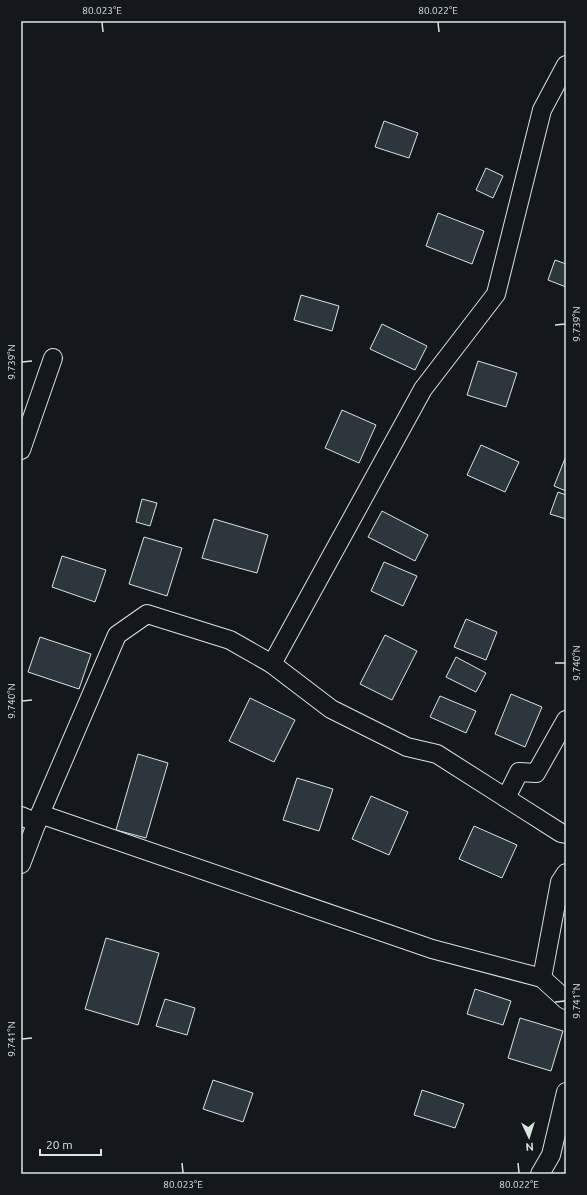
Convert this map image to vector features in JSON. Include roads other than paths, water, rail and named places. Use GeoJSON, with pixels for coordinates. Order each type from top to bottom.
{"type":"FeatureCollection","features":[{"type":"Feature","properties":{"kind":"street"},"geometry":{"type":"LineString","coordinates":[[272,664],[423,390],[496,294],[542,110],[566,65]]}},
{"type":"Feature","properties":{"kind":"street"},"geometry":{"type":"LineString","coordinates":[[21,450],[52,358]]}},
{"type":"Feature","properties":{"kind":"street"},"geometry":{"type":"LineString","coordinates":[[21,864],[33,818],[117,635],[147,614],[230,640],[272,664],[331,709],[408,747],[437,754],[561,833],[566,834]]}},
{"type":"Feature","properties":{"kind":"street"},"geometry":{"type":"LineString","coordinates":[[506,798],[519,772],[536,773],[566,720]]}},
{"type":"Feature","properties":{"kind":"street"},"geometry":{"type":"LineString","coordinates":[[33,818],[432,949],[542,978],[566,1000]]}},
{"type":"Feature","properties":{"kind":"street"},"geometry":{"type":"LineString","coordinates":[[542,978],[560,882],[566,873]]}},
{"type":"Feature","properties":{"kind":"street"},"geometry":{"type":"LineString","coordinates":[[551,1155],[566,1092]]}},
{"type":"Feature","properties":{"kind":"street"},"geometry":{"type":"LineString","coordinates":[[540,1174],[551,1155],[566,1140]]}}]}
